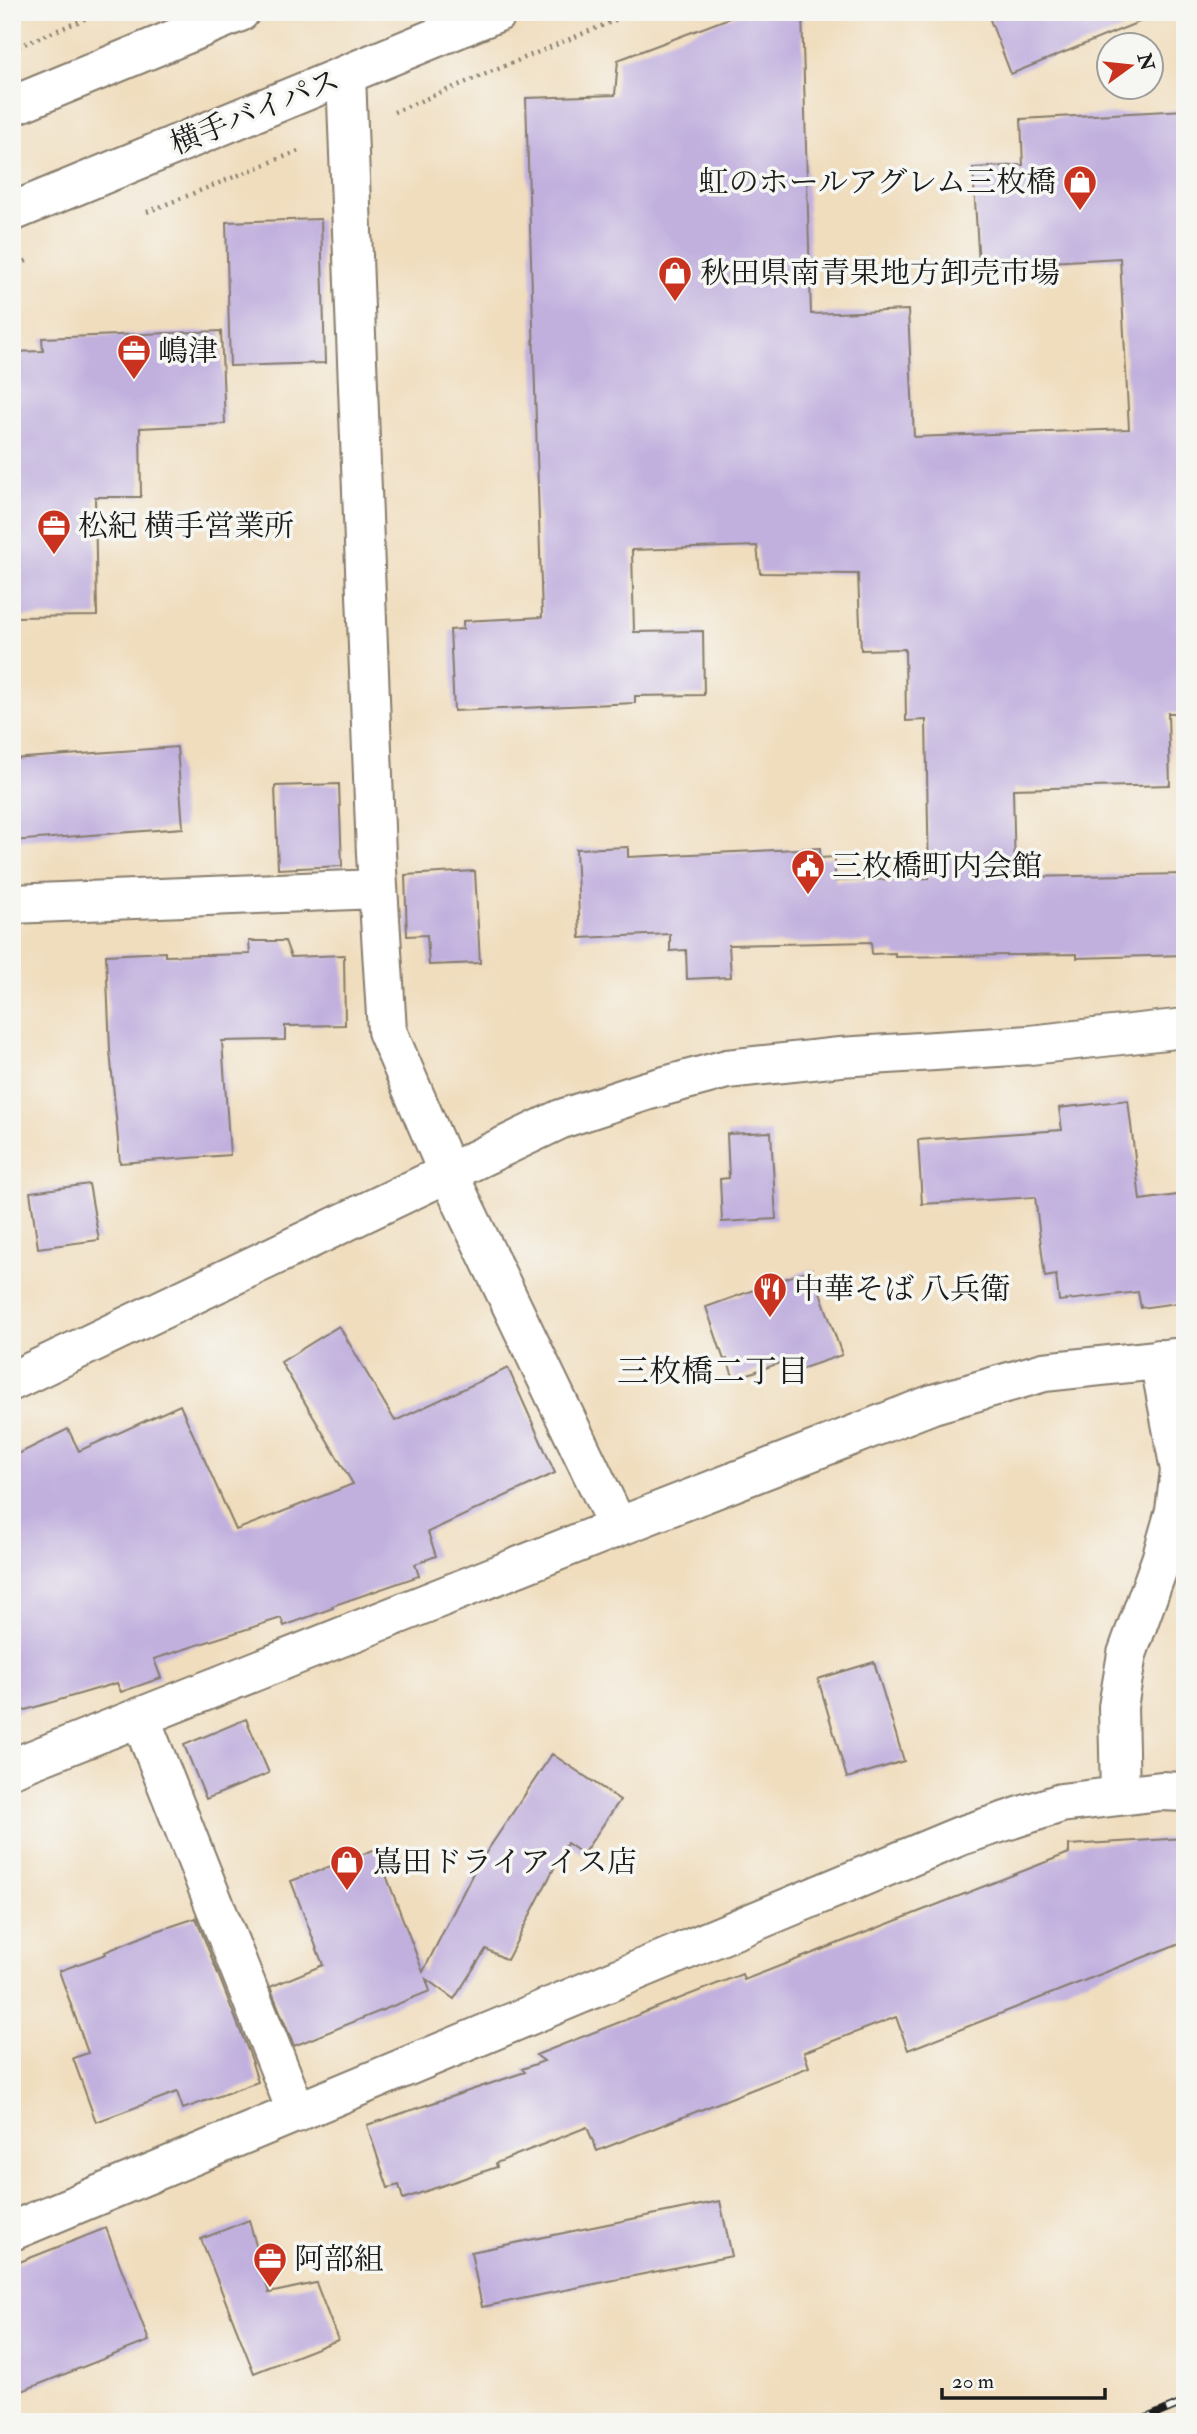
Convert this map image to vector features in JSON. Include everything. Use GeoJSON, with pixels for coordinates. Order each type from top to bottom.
{"type":"FeatureCollection","features":[{"type":"Feature","properties":{"kind":"main road"},"geometry":{"type":"LineString","coordinates":[[12,106],[240,12]]}},
{"type":"Feature","properties":{"kind":"main road","name":"横手バイパス"},"geometry":{"type":"LineString","coordinates":[[12,212],[498,12]]}},
{"type":"Feature","properties":{"kind":"main road"},"geometry":{"type":"LineString","coordinates":[[346,75],[377,889],[387,1031],[448,1174],[618,1527]]}},
{"type":"Feature","properties":{"kind":"main road"},"geometry":{"type":"LineString","coordinates":[[12,904],[377,889]]}},
{"type":"Feature","properties":{"kind":"main road"},"geometry":{"type":"LineString","coordinates":[[12,1381],[561,1119],[646,1091],[727,1069],[840,1057],[1030,1045],[1185,1028]]}},
{"type":"Feature","properties":{"kind":"main road"},"geometry":{"type":"LineString","coordinates":[[12,1768],[933,1404],[1044,1372],[1172,1358],[1180,1470],[1175,1511],[1161,1560],[1127,1654],[1118,1707],[1119,1795]]}},
{"type":"Feature","properties":{"kind":"main road"},"geometry":{"type":"LineString","coordinates":[[139,1717],[297,2113]]}},
{"type":"Feature","properties":{"kind":"main road"},"geometry":{"type":"LineString","coordinates":[[12,2231],[960,1836],[1061,1803],[1161,1791],[1185,1792]]}},
{"type":"Feature","properties":{"kind":"path"},"geometry":{"type":"LineString","coordinates":[[12,49],[102,12]]}},
{"type":"Feature","properties":{"kind":"building"},"geometry":{"type":"Polygon","coordinates":[[[745,12],[802,12],[811,314],[908,310],[914,437],[1129,429],[1120,258],[979,266],[973,168],[1023,165],[1021,119],[1185,110],[1185,713],[1168,713],[1170,785],[1013,789],[1015,873],[1023,873],[1023,877],[1185,874],[1185,955],[1077,958],[1077,954],[895,957],[895,953],[872,954],[871,942],[729,945],[731,977],[687,979],[686,950],[670,951],[670,934],[580,938],[576,849],[628,847],[628,857],[820,848],[820,858],[835,857],[835,881],[929,878],[926,720],[906,721],[905,649],[861,650],[858,574],[760,573],[757,546],[632,550],[634,632],[703,631],[704,695],[635,696],[635,703],[454,711],[450,630],[463,629],[463,621],[542,617],[526,98],[615,95],[618,60],[745,12]]]}},
{"type":"Feature","properties":{"kind":"building"},"geometry":{"type":"Polygon","coordinates":[[[987,12],[1159,14],[1115,32],[1096,32],[1096,40],[1011,74],[987,12]]]}},
{"type":"Feature","properties":{"kind":"building"},"geometry":{"type":"Polygon","coordinates":[[[321,219],[325,363],[230,366],[226,222],[321,219]]]}},
{"type":"Feature","properties":{"kind":"building"},"geometry":{"type":"Polygon","coordinates":[[[221,331],[225,424],[140,428],[141,497],[95,497],[97,616],[12,617],[12,352],[43,351],[42,338],[221,331]]]}},
{"type":"Feature","properties":{"kind":"building"},"geometry":{"type":"Polygon","coordinates":[[[177,747],[183,828],[12,841],[12,759],[177,747]]]}},
{"type":"Feature","properties":{"kind":"building"},"geometry":{"type":"Polygon","coordinates":[[[339,784],[342,866],[278,869],[275,786],[339,784]]]}},
{"type":"Feature","properties":{"kind":"building"},"geometry":{"type":"Polygon","coordinates":[[[475,871],[480,963],[429,965],[427,935],[407,936],[405,875],[475,871]]]}},
{"type":"Feature","properties":{"kind":"building"},"geometry":{"type":"Polygon","coordinates":[[[249,941],[285,941],[291,957],[344,955],[345,1025],[285,1026],[285,1040],[222,1041],[230,1155],[120,1163],[110,1050],[106,955],[165,952],[165,956],[250,954],[249,941]]]}},
{"type":"Feature","properties":{"kind":"building"},"geometry":{"type":"Polygon","coordinates":[[[1128,1100],[1140,1200],[1185,1194],[1185,1302],[1141,1308],[1138,1292],[1059,1301],[1056,1275],[1045,1277],[1035,1197],[922,1204],[918,1140],[1062,1130],[1059,1108],[1128,1100]]]}},
{"type":"Feature","properties":{"kind":"building"},"geometry":{"type":"Polygon","coordinates":[[[771,1132],[776,1219],[722,1222],[720,1179],[729,1178],[727,1134],[771,1132]]]}},
{"type":"Feature","properties":{"kind":"building"},"geometry":{"type":"Polygon","coordinates":[[[89,1184],[99,1240],[38,1248],[30,1192],[89,1184]]]}},
{"type":"Feature","properties":{"kind":"building","name":"中華そば 八兵衛"},"geometry":{"type":"Polygon","coordinates":[[[812,1269],[842,1355],[795,1371],[791,1359],[734,1379],[727,1359],[724,1360],[706,1307],[812,1269]]]}},
{"type":"Feature","properties":{"kind":"building"},"geometry":{"type":"Polygon","coordinates":[[[339,1326],[395,1421],[508,1368],[555,1473],[428,1532],[436,1556],[415,1564],[419,1576],[284,1626],[281,1618],[154,1659],[161,1678],[121,1692],[117,1683],[12,1714],[12,1457],[68,1429],[79,1451],[180,1405],[236,1530],[353,1484],[281,1362],[339,1326]]]}},
{"type":"Feature","properties":{"kind":"building"},"geometry":{"type":"Polygon","coordinates":[[[874,1662],[904,1761],[847,1778],[818,1679],[874,1662]]]}},
{"type":"Feature","properties":{"kind":"building"},"geometry":{"type":"Polygon","coordinates":[[[246,1719],[269,1773],[206,1799],[184,1745],[246,1719]]]}},
{"type":"Feature","properties":{"kind":"building"},"geometry":{"type":"Polygon","coordinates":[[[552,1754],[620,1800],[583,1854],[567,1843],[507,1960],[486,1949],[454,1999],[426,1979],[430,1991],[294,2046],[270,1987],[323,1965],[291,1881],[376,1849],[423,1972],[475,1869],[552,1754]]]}},
{"type":"Feature","properties":{"kind":"building"},"geometry":{"type":"Polygon","coordinates":[[[1185,1838],[1185,1941],[908,2050],[896,2017],[804,2052],[809,2067],[597,2151],[587,2127],[496,2163],[497,2167],[403,2199],[399,2185],[388,2188],[367,2125],[525,2072],[522,2069],[544,2061],[536,2055],[742,1974],[744,1980],[1069,1853],[1069,1845],[1185,1838]]]}},
{"type":"Feature","properties":{"kind":"building"},"geometry":{"type":"Polygon","coordinates":[[[196,1918],[258,2082],[183,2109],[177,2092],[96,2122],[73,2058],[88,2053],[59,1971],[196,1918]]]}},
{"type":"Feature","properties":{"kind":"building"},"geometry":{"type":"Polygon","coordinates":[[[720,2201],[732,2256],[482,2307],[471,2252],[720,2201]]]}},
{"type":"Feature","properties":{"kind":"building","name":"阿部組"},"geometry":{"type":"Polygon","coordinates":[[[249,2220],[269,2293],[316,2283],[338,2340],[254,2373],[201,2239],[249,2220]]]}},
{"type":"Feature","properties":{"kind":"building"},"geometry":{"type":"Polygon","coordinates":[[[106,2228],[149,2341],[22,2391],[12,2365],[12,2265],[106,2228]]]}},
{"type":"Feature","properties":{"kind":"railway"},"geometry":{"type":"LineString","coordinates":[[1137,2422],[1185,2402]]}},
{"type":"Feature","properties":{"kind":"place","name":"虹のホールアグレム三枚橋"},"geometry":{"type":"Point","coordinates":[1080,212]}},
{"type":"Feature","properties":{"kind":"place","name":"秋田県南青果地方卸売市場"},"geometry":{"type":"Point","coordinates":[675,303]}},
{"type":"Feature","properties":{"kind":"place","name":"嶋津"},"geometry":{"type":"Point","coordinates":[134,381]}},
{"type":"Feature","properties":{"kind":"place","name":"松紀 横手営業所"},"geometry":{"type":"Point","coordinates":[54,556]}},
{"type":"Feature","properties":{"kind":"place","name":"三枚橋町内会館"},"geometry":{"type":"Point","coordinates":[808,896]}},
{"type":"Feature","properties":{"kind":"place","name":"中華そば 八兵衛"},"geometry":{"type":"Point","coordinates":[770,1319]}},
{"type":"Feature","properties":{"kind":"place","name":"嶌田ドライアイス店"},"geometry":{"type":"Point","coordinates":[347,1892]}},
{"type":"Feature","properties":{"kind":"place","name":"阿部組"},"geometry":{"type":"Point","coordinates":[270,2289]}},
{"type":"Feature","properties":{"kind":"district","name":"三枚橋二丁目"},"geometry":{"type":"Point","coordinates":[713,1372]}}]}
